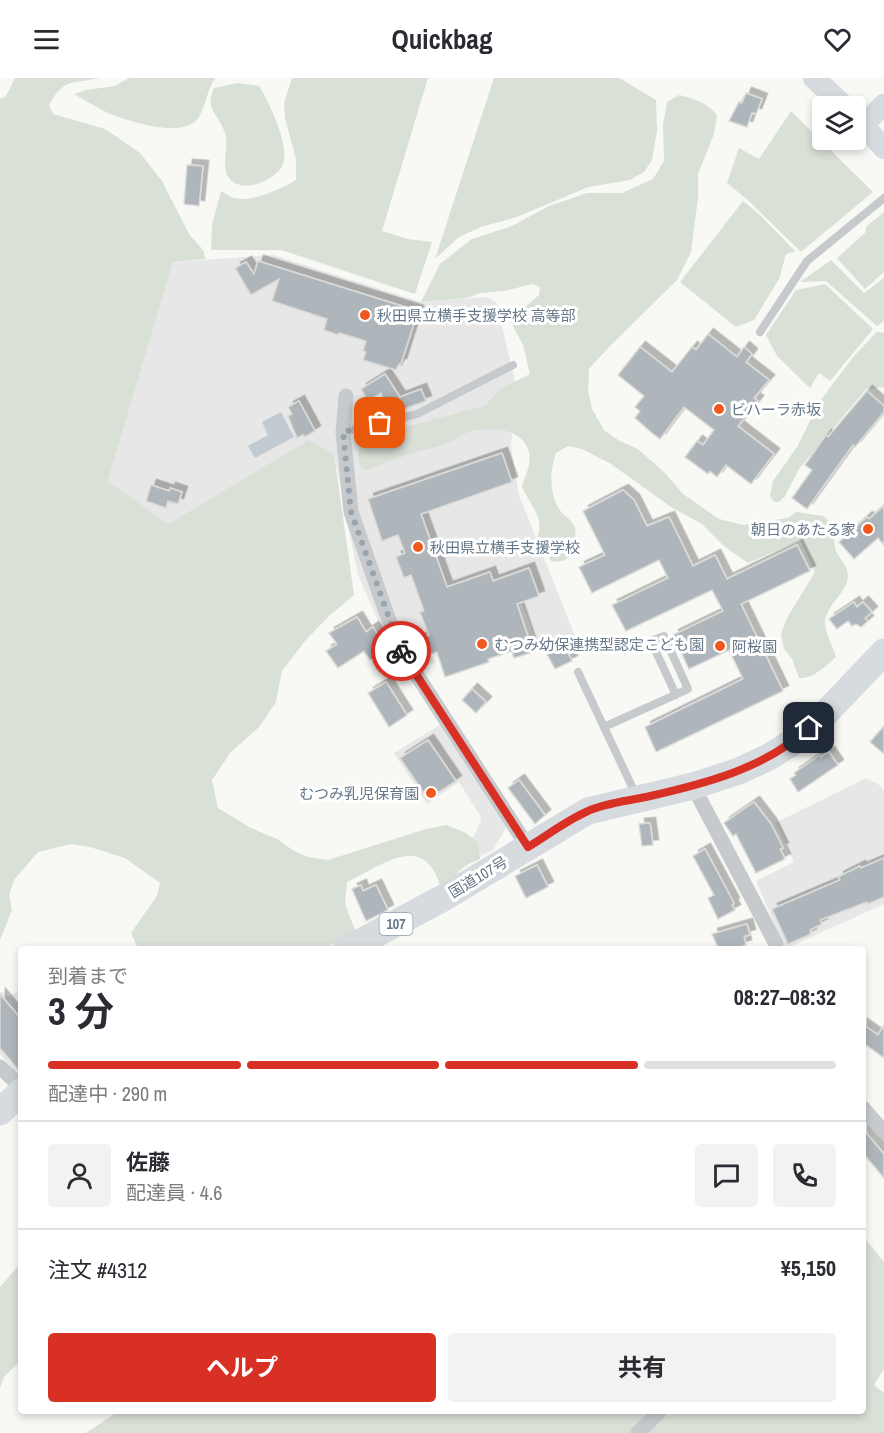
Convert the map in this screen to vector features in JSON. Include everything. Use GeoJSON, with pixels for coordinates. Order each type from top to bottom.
{"type":"FeatureCollection","features":[{"type":"Feature","properties":{"kind":"highway","name":"国道107号"},"geometry":{"type":"LineString","coordinates":[[358,946],[382,938],[588,811],[693,786],[739,771],[769,757],[796,740],[823,716],[884,652]]}},
{"type":"Feature","properties":{"kind":"highway"},"geometry":{"type":"LineString","coordinates":[[0,1112],[18,1095]]}},
{"type":"Feature","properties":{"kind":"main road"},"geometry":{"type":"LineString","coordinates":[[813,78],[833,96]]}},
{"type":"Feature","properties":{"kind":"main road"},"geometry":{"type":"LineString","coordinates":[[866,129],[884,148]]}},
{"type":"Feature","properties":{"kind":"street"},"geometry":{"type":"LineString","coordinates":[[866,116],[884,104]]}},
{"type":"Feature","properties":{"kind":"street"},"geometry":{"type":"LineString","coordinates":[[346,396],[343,432],[351,512],[398,646],[528,847]]}},
{"type":"Feature","properties":{"kind":"street"},"geometry":{"type":"LineString","coordinates":[[693,786],[775,946]]}},
{"type":"Feature","properties":{"kind":"street"},"geometry":{"type":"LineString","coordinates":[[0,1067],[18,1084]]}},
{"type":"Feature","properties":{"kind":"street"},"geometry":{"type":"LineString","coordinates":[[872,1112],[884,1132]]}},
{"type":"Feature","properties":{"kind":"street"},"geometry":{"type":"LineString","coordinates":[[638,1433],[657,1414]]}},
{"type":"Feature","properties":{"kind":"lane"},"geometry":{"type":"LineString","coordinates":[[760,332],[807,261],[884,198]]}},
{"type":"Feature","properties":{"kind":"lane"},"geometry":{"type":"LineString","coordinates":[[343,432],[417,414],[513,365]]}},
{"type":"Feature","properties":{"kind":"lane"},"geometry":{"type":"LineString","coordinates":[[604,727],[676,695],[688,689],[664,636],[651,641],[676,695]]}},
{"type":"Feature","properties":{"kind":"lane"},"geometry":{"type":"LineString","coordinates":[[578,672],[638,799]]}},
{"type":"Feature","properties":{"kind":"shaded area"},"geometry":{"type":"Polygon","coordinates":[[[15,78],[100,78],[64,86],[49,105],[53,114],[105,129],[140,153],[162,181],[189,234],[204,251],[205,259],[173,262],[108,481],[168,524],[309,440],[334,454],[354,595],[329,616],[305,641],[282,671],[276,702],[259,727],[231,752],[212,780],[218,808],[308,857],[328,860],[426,829],[446,825],[464,832],[478,842],[480,859],[468,864],[454,879],[440,885],[433,869],[423,860],[412,856],[400,857],[387,862],[347,882],[345,904],[355,930],[330,946],[137,946],[131,933],[157,896],[160,883],[125,858],[90,847],[71,844],[38,852],[14,880],[9,895],[12,910],[0,940],[0,99],[6,96],[15,78]]]}},
{"type":"Feature","properties":{"kind":"shaded area"},"geometry":{"type":"Polygon","coordinates":[[[129,78],[215,78],[199,117],[192,124],[181,127],[167,128],[124,119],[74,94],[115,86],[129,78]]]}},
{"type":"Feature","properties":{"kind":"shaded area"},"geometry":{"type":"Polygon","coordinates":[[[292,78],[428,78],[382,231],[408,239],[432,242],[415,294],[281,250],[211,250],[212,225],[221,191],[234,198],[249,199],[274,191],[296,180],[296,159],[285,118],[284,103],[292,78]]]}},
{"type":"Feature","properties":{"kind":"shaded area"},"geometry":{"type":"Polygon","coordinates":[[[494,78],[619,78],[656,100],[657,131],[652,160],[644,172],[630,180],[588,187],[517,217],[481,227],[459,237],[435,259],[494,78]]]}},
{"type":"Feature","properties":{"kind":"shaded area"},"geometry":{"type":"Polygon","coordinates":[[[238,83],[259,86],[273,113],[284,146],[283,164],[279,170],[267,180],[250,185],[235,183],[226,173],[225,133],[211,101],[214,88],[238,83]]]}},
{"type":"Feature","properties":{"kind":"shaded area"},"geometry":{"type":"Polygon","coordinates":[[[679,95],[700,102],[717,115],[714,134],[698,174],[698,198],[691,252],[677,280],[589,369],[588,390],[592,409],[604,430],[618,440],[638,449],[665,473],[683,494],[719,519],[743,525],[788,518],[796,512],[823,516],[835,527],[835,548],[848,572],[847,582],[829,609],[825,622],[836,657],[819,671],[804,678],[799,678],[792,659],[784,649],[781,634],[787,618],[815,572],[800,540],[748,563],[724,546],[702,524],[671,507],[611,464],[582,449],[568,446],[556,453],[552,468],[552,484],[558,506],[575,528],[575,552],[564,560],[551,561],[538,536],[538,516],[522,487],[529,465],[529,452],[525,443],[512,433],[493,429],[474,431],[463,434],[446,444],[397,458],[368,470],[361,468],[359,460],[358,449],[364,438],[485,406],[500,389],[530,374],[523,345],[510,320],[539,295],[540,287],[533,284],[504,291],[480,293],[467,298],[421,302],[440,264],[472,239],[512,226],[549,206],[587,193],[622,193],[653,179],[664,161],[663,125],[667,102],[679,95]]]}},
{"type":"Feature","properties":{"kind":"shaded area"},"geometry":{"type":"Polygon","coordinates":[[[791,111],[812,132],[812,150],[830,150],[873,192],[801,252],[727,183],[739,148],[759,159],[791,111]]]}},
{"type":"Feature","properties":{"kind":"shaded area"},"geometry":{"type":"Polygon","coordinates":[[[743,201],[795,251],[786,254],[779,279],[754,320],[736,327],[680,282],[743,201]]]}},
{"type":"Feature","properties":{"kind":"shaded area"},"geometry":{"type":"Polygon","coordinates":[[[884,212],[884,272],[865,289],[837,258],[866,232],[866,227],[884,212]]]}},
{"type":"Feature","properties":{"kind":"shaded area","name":"秋田県立横手支援学校"},"geometry":{"type":"Polygon","coordinates":[[[273,255],[421,302],[487,297],[496,302],[516,385],[511,447],[519,495],[575,636],[540,651],[522,604],[424,634],[435,663],[406,671],[382,630],[358,575],[334,454],[309,441],[168,524],[108,481],[173,262],[273,255]]]}},
{"type":"Feature","properties":{"kind":"shaded area"},"geometry":{"type":"Polygon","coordinates":[[[831,260],[864,293],[884,278],[884,321],[877,326],[826,281],[800,282],[831,260]]]}},
{"type":"Feature","properties":{"kind":"shaded area"},"geometry":{"type":"Polygon","coordinates":[[[825,284],[873,329],[830,381],[819,373],[810,388],[777,356],[766,335],[796,290],[825,284]]]}},
{"type":"Feature","properties":{"kind":"shaded area"},"geometry":{"type":"Polygon","coordinates":[[[877,332],[884,333],[884,387],[866,389],[799,469],[785,496],[779,502],[774,502],[770,496],[773,481],[797,447],[820,401],[854,356],[877,332]]]}},
{"type":"Feature","properties":{"kind":"shaded area"},"geometry":{"type":"Polygon","coordinates":[[[281,412],[294,437],[255,458],[248,446],[268,435],[262,422],[281,412]]]}},
{"type":"Feature","properties":{"kind":"shaded area","name":"むつみ乳児保育園"},"geometry":{"type":"Polygon","coordinates":[[[443,723],[508,824],[493,850],[472,860],[466,852],[481,817],[459,782],[427,804],[394,753],[443,723]]]}},
{"type":"Feature","properties":{"kind":"shaded area"},"geometry":{"type":"Polygon","coordinates":[[[866,778],[878,784],[884,790],[884,904],[792,946],[784,946],[756,881],[794,862],[775,823],[866,778]]]}},
{"type":"Feature","properties":{"kind":"shaded area"},"geometry":{"type":"Polygon","coordinates":[[[18,991],[18,1075],[0,1054],[0,993],[8,997],[18,991]]]}},
{"type":"Feature","properties":{"kind":"shaded area"},"geometry":{"type":"Polygon","coordinates":[[[866,1240],[884,1262],[884,1369],[874,1385],[884,1393],[884,1433],[86,1433],[114,1414],[866,1414],[866,1240]]]}},
{"type":"Feature","properties":{"kind":"shaded area"},"geometry":{"type":"Polygon","coordinates":[[[18,1266],[18,1363],[4,1377],[0,1388],[0,1287],[18,1266]]]}},
{"type":"Feature","properties":{"kind":"building"},"geometry":{"type":"Polygon","coordinates":[[[746,93],[762,99],[756,114],[752,113],[747,127],[729,121],[746,93]]]}},
{"type":"Feature","properties":{"kind":"building"},"geometry":{"type":"Polygon","coordinates":[[[187,165],[203,166],[199,206],[184,204],[187,165]]]}},
{"type":"Feature","properties":{"kind":"building","name":"秋田県立横手支援学校 高等部"},"geometry":{"type":"Polygon","coordinates":[[[258,261],[418,311],[401,364],[396,370],[363,360],[366,341],[324,330],[327,319],[272,301],[279,279],[251,295],[235,268],[246,262],[254,274],[258,261]]]}},
{"type":"Feature","properties":{"kind":"building","name":"ビハーラ赤坂"},"geometry":{"type":"Polygon","coordinates":[[[708,334],[737,357],[744,347],[752,354],[746,362],[769,380],[754,398],[758,401],[738,426],[774,454],[751,484],[726,465],[717,477],[710,471],[708,474],[685,457],[697,441],[703,445],[714,430],[684,407],[660,439],[652,433],[635,418],[640,411],[635,407],[644,396],[618,375],[640,347],[672,372],[692,347],[696,350],[708,334]]]}},
{"type":"Feature","properties":{"kind":"building"},"geometry":{"type":"Polygon","coordinates":[[[385,374],[400,397],[421,389],[426,401],[390,414],[381,393],[368,401],[361,389],[385,374]]]}},
{"type":"Feature","properties":{"kind":"building"},"geometry":{"type":"Polygon","coordinates":[[[867,391],[884,406],[884,412],[855,447],[853,445],[807,509],[792,498],[812,470],[805,465],[826,435],[828,437],[867,391]]]}},
{"type":"Feature","properties":{"kind":"building"},"geometry":{"type":"Polygon","coordinates":[[[299,401],[315,431],[305,437],[303,435],[297,438],[288,416],[292,414],[288,407],[299,401]]]}},
{"type":"Feature","properties":{"kind":"building","name":"秋田県立横手支援学校"},"geometry":{"type":"Polygon","coordinates":[[[502,453],[512,482],[421,514],[447,587],[490,572],[493,581],[529,568],[539,596],[517,604],[533,652],[514,658],[512,651],[488,659],[489,662],[445,677],[437,652],[418,659],[416,656],[411,642],[429,635],[420,612],[424,611],[411,575],[404,578],[396,557],[405,553],[398,535],[382,541],[368,499],[502,453]]]}},
{"type":"Feature","properties":{"kind":"building"},"geometry":{"type":"Polygon","coordinates":[[[151,485],[169,491],[170,488],[182,492],[178,504],[168,501],[166,508],[146,501],[151,485]]]}},
{"type":"Feature","properties":{"kind":"building","name":"阿桜園"},"geometry":{"type":"Polygon","coordinates":[[[623,490],[634,500],[647,526],[669,517],[693,566],[715,555],[727,579],[797,545],[810,571],[741,604],[783,691],[656,752],[645,727],[743,679],[729,650],[689,669],[673,635],[723,611],[712,590],[626,631],[612,605],[668,578],[659,560],[592,593],[579,567],[605,555],[583,511],[623,490]]]}},
{"type":"Feature","properties":{"kind":"building","name":"朝日のあたる家"},"geometry":{"type":"Polygon","coordinates":[[[884,506],[884,545],[878,538],[854,559],[839,542],[867,517],[869,519],[884,506]]]}},
{"type":"Feature","properties":{"kind":"building"},"geometry":{"type":"Polygon","coordinates":[[[854,602],[857,607],[863,602],[872,612],[865,618],[868,621],[861,627],[856,624],[852,626],[848,621],[837,629],[829,619],[854,602]]]}},
{"type":"Feature","properties":{"kind":"building"},"geometry":{"type":"Polygon","coordinates":[[[357,617],[366,632],[373,627],[381,640],[375,644],[381,653],[370,660],[364,651],[338,668],[326,651],[337,644],[329,633],[357,617]]]}},
{"type":"Feature","properties":{"kind":"building"},"geometry":{"type":"Polygon","coordinates":[[[564,646],[572,661],[555,669],[547,654],[564,646]]]}},
{"type":"Feature","properties":{"kind":"building"},"geometry":{"type":"Polygon","coordinates":[[[386,682],[407,715],[389,727],[368,693],[386,682]]]}},
{"type":"Feature","properties":{"kind":"building"},"geometry":{"type":"Polygon","coordinates":[[[472,689],[486,702],[476,713],[462,700],[472,689]]]}},
{"type":"Feature","properties":{"kind":"building"},"geometry":{"type":"Polygon","coordinates":[[[884,726],[884,754],[870,742],[884,726]]]}},
{"type":"Feature","properties":{"kind":"building"},"geometry":{"type":"Polygon","coordinates":[[[428,740],[456,781],[428,799],[400,758],[428,740]]]}},
{"type":"Feature","properties":{"kind":"building"},"geometry":{"type":"Polygon","coordinates":[[[829,752],[838,765],[798,792],[790,779],[796,775],[794,773],[820,755],[821,757],[829,752]]]}},
{"type":"Feature","properties":{"kind":"building"},"geometry":{"type":"Polygon","coordinates":[[[519,780],[545,815],[535,824],[508,788],[519,780]]]}},
{"type":"Feature","properties":{"kind":"building"},"geometry":{"type":"Polygon","coordinates":[[[754,802],[771,824],[783,848],[780,849],[785,859],[756,873],[736,834],[733,836],[724,823],[754,802]]]}},
{"type":"Feature","properties":{"kind":"building"},"geometry":{"type":"Polygon","coordinates":[[[650,823],[653,845],[642,846],[639,824],[650,823]]]}},
{"type":"Feature","properties":{"kind":"building"},"geometry":{"type":"Polygon","coordinates":[[[705,849],[734,903],[732,905],[735,910],[718,919],[708,898],[714,895],[693,856],[705,849]]]}},
{"type":"Feature","properties":{"kind":"building"},"geometry":{"type":"Polygon","coordinates":[[[884,858],[884,897],[820,920],[822,924],[810,930],[811,934],[788,944],[772,909],[840,880],[838,877],[860,866],[861,868],[884,858]]]}},
{"type":"Feature","properties":{"kind":"building"},"geometry":{"type":"Polygon","coordinates":[[[537,865],[548,887],[526,898],[515,876],[537,865]]]}},
{"type":"Feature","properties":{"kind":"building"},"geometry":{"type":"Polygon","coordinates":[[[361,885],[363,891],[376,885],[388,910],[366,921],[352,889],[361,885]]]}},
{"type":"Feature","properties":{"kind":"building"},"geometry":{"type":"Polygon","coordinates":[[[747,924],[750,935],[744,936],[746,945],[743,946],[717,946],[712,934],[747,924]]]}},
{"type":"Feature","properties":{"kind":"building"},"geometry":{"type":"Polygon","coordinates":[[[0,994],[18,1015],[18,1069],[0,1048],[0,994]]]}},
{"type":"Feature","properties":{"kind":"building"},"geometry":{"type":"Polygon","coordinates":[[[884,1025],[884,1058],[866,1045],[866,1027],[878,1035],[884,1025]]]}},
{"type":"Feature","properties":{"kind":"building"},"geometry":{"type":"Polygon","coordinates":[[[866,1133],[884,1154],[884,1178],[866,1157],[866,1133]]]}},
{"type":"Feature","properties":{"kind":"way so far"},"geometry":{"type":"LineString","coordinates":[[380,423],[343,432],[351,512],[401,651]]}},
{"type":"Feature","properties":{"kind":"place","name":"秋田県立横手支援学校 高等部"},"geometry":{"type":"Point","coordinates":[365,315]}},
{"type":"Feature","properties":{"kind":"place","name":"ビハーラ赤坂"},"geometry":{"type":"Point","coordinates":[719,409]}},
{"type":"Feature","properties":{"kind":"place","name":"朝日のあたる家"},"geometry":{"type":"Point","coordinates":[868,529]}},
{"type":"Feature","properties":{"kind":"place","name":"秋田県立横手支援学校"},"geometry":{"type":"Point","coordinates":[418,547]}},
{"type":"Feature","properties":{"kind":"place","name":"むつみ幼保連携型認定こども園"},"geometry":{"type":"Point","coordinates":[482,644]}},
{"type":"Feature","properties":{"kind":"place","name":"阿桜園"},"geometry":{"type":"Point","coordinates":[720,646]}},
{"type":"Feature","properties":{"kind":"place","name":"むつみ乳児保育園"},"geometry":{"type":"Point","coordinates":[431,793]}},
{"type":"Feature","properties":{"kind":"route"},"geometry":{"type":"LineString","coordinates":[[401,651],[477,764],[528,847],[588,811],[693,786],[739,771],[769,757],[796,740],[809,728]]}}]}
